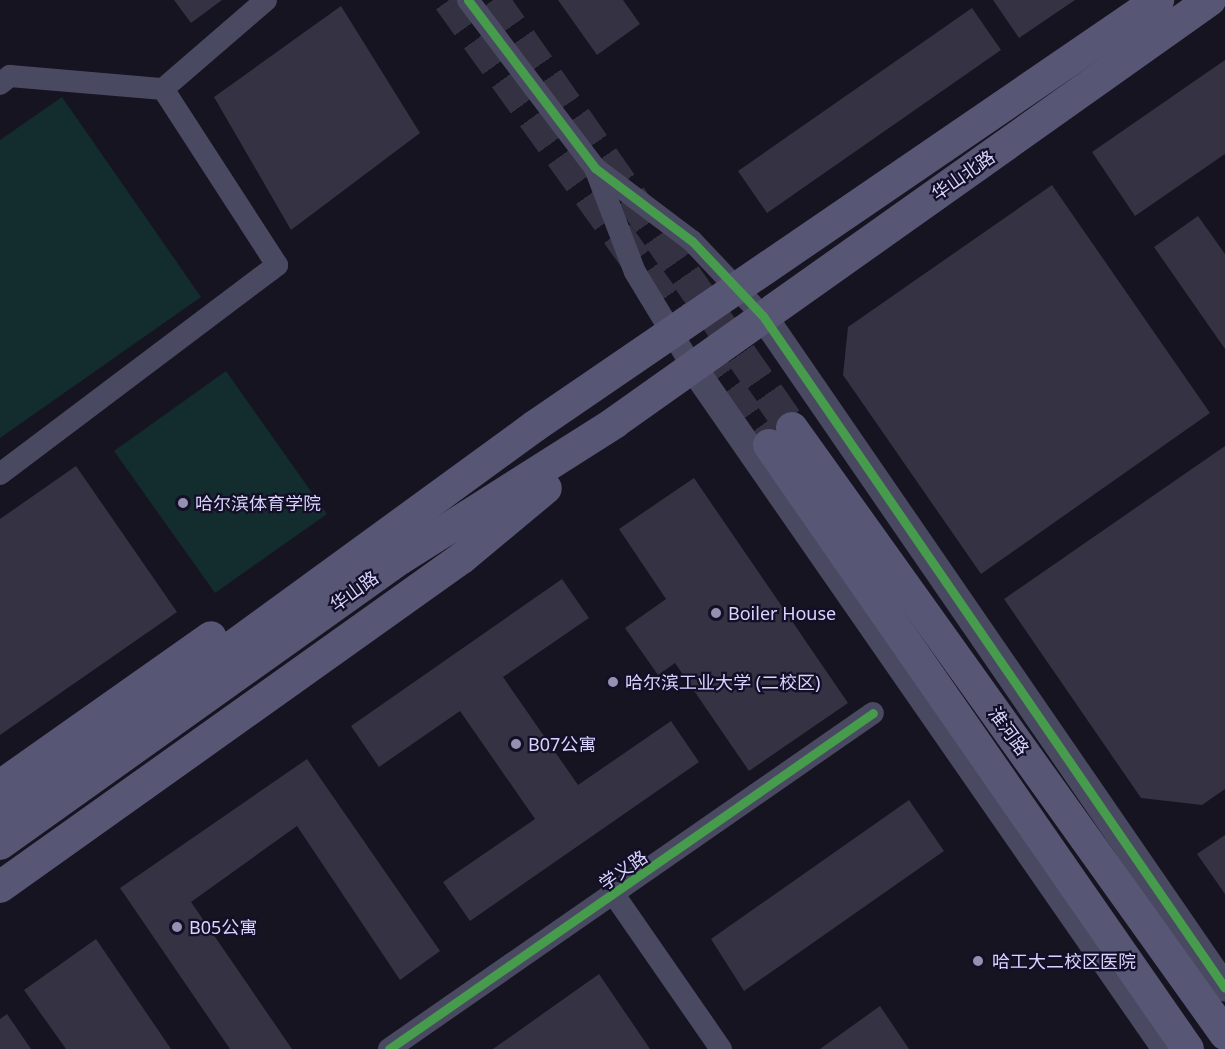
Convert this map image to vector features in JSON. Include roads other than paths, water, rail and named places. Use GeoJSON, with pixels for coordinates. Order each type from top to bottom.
{"type":"FeatureCollection","features":[{"type":"Feature","properties":{"kind":"main road","name":"华山北路"},"geometry":{"type":"LineString","coordinates":[[536,426],[683,329],[1158,0]]}},
{"type":"Feature","properties":{"kind":"main road","name":"华山北路"},"geometry":{"type":"LineString","coordinates":[[704,358],[1210,0]]}},
{"type":"Feature","properties":{"kind":"main road","name":"华山路"},"geometry":{"type":"LineString","coordinates":[[0,844],[400,558],[614,423],[704,358]]}},
{"type":"Feature","properties":{"kind":"main road"},"geometry":{"type":"LineString","coordinates":[[0,887],[462,558],[536,497],[614,423]]}},
{"type":"Feature","properties":{"kind":"main road"},"geometry":{"type":"LineString","coordinates":[[0,786],[436,478],[536,426]]}},
{"type":"Feature","properties":{"kind":"main road"},"geometry":{"type":"LineString","coordinates":[[0,816],[536,426]]}},
{"type":"Feature","properties":{"kind":"main road","name":"淮河路"},"geometry":{"type":"LineString","coordinates":[[1188,1049],[781,436],[1225,1034]]}},
{"type":"Feature","properties":{"kind":"street"},"geometry":{"type":"LineString","coordinates":[[3,74],[163,89],[266,0]]}},
{"type":"Feature","properties":{"kind":"street"},"geometry":{"type":"LineString","coordinates":[[468,0],[595,168],[692,241],[763,316],[1225,988]]}},
{"type":"Feature","properties":{"kind":"street"},"geometry":{"type":"LineString","coordinates":[[0,474],[278,265],[163,89]]}},
{"type":"Feature","properties":{"kind":"street"},"geometry":{"type":"LineString","coordinates":[[595,168],[634,272],[683,329],[704,358],[1166,1049]]}},
{"type":"Feature","properties":{"kind":"street","name":"学义路"},"geometry":{"type":"LineString","coordinates":[[389,1049],[615,896],[873,713]]}},
{"type":"Feature","properties":{"kind":"street"},"geometry":{"type":"LineString","coordinates":[[615,896],[721,1049]]}},
{"type":"Feature","properties":{"kind":"tunnel"},"geometry":{"type":"LineString","coordinates":[[449,0],[769,445]]}},
{"type":"Feature","properties":{"kind":"tunnel"},"geometry":{"type":"LineString","coordinates":[[493,0],[792,428]]}},
{"type":"Feature","properties":{"kind":"place","name":"哈尔滨体育学院"},"geometry":{"type":"Point","coordinates":[183,503]}},
{"type":"Feature","properties":{"kind":"place","name":"Boiler House"},"geometry":{"type":"Point","coordinates":[716,613]}},
{"type":"Feature","properties":{"kind":"place","name":"哈尔滨工业大学 (二校区)"},"geometry":{"type":"Point","coordinates":[613,682]}},
{"type":"Feature","properties":{"kind":"place","name":"B07公寓"},"geometry":{"type":"Point","coordinates":[516,744]}},
{"type":"Feature","properties":{"kind":"place","name":"B05公寓"},"geometry":{"type":"Point","coordinates":[177,927]}},
{"type":"Feature","properties":{"kind":"place","name":"哈工大二校区医院"},"geometry":{"type":"Point","coordinates":[978,961]}}]}
